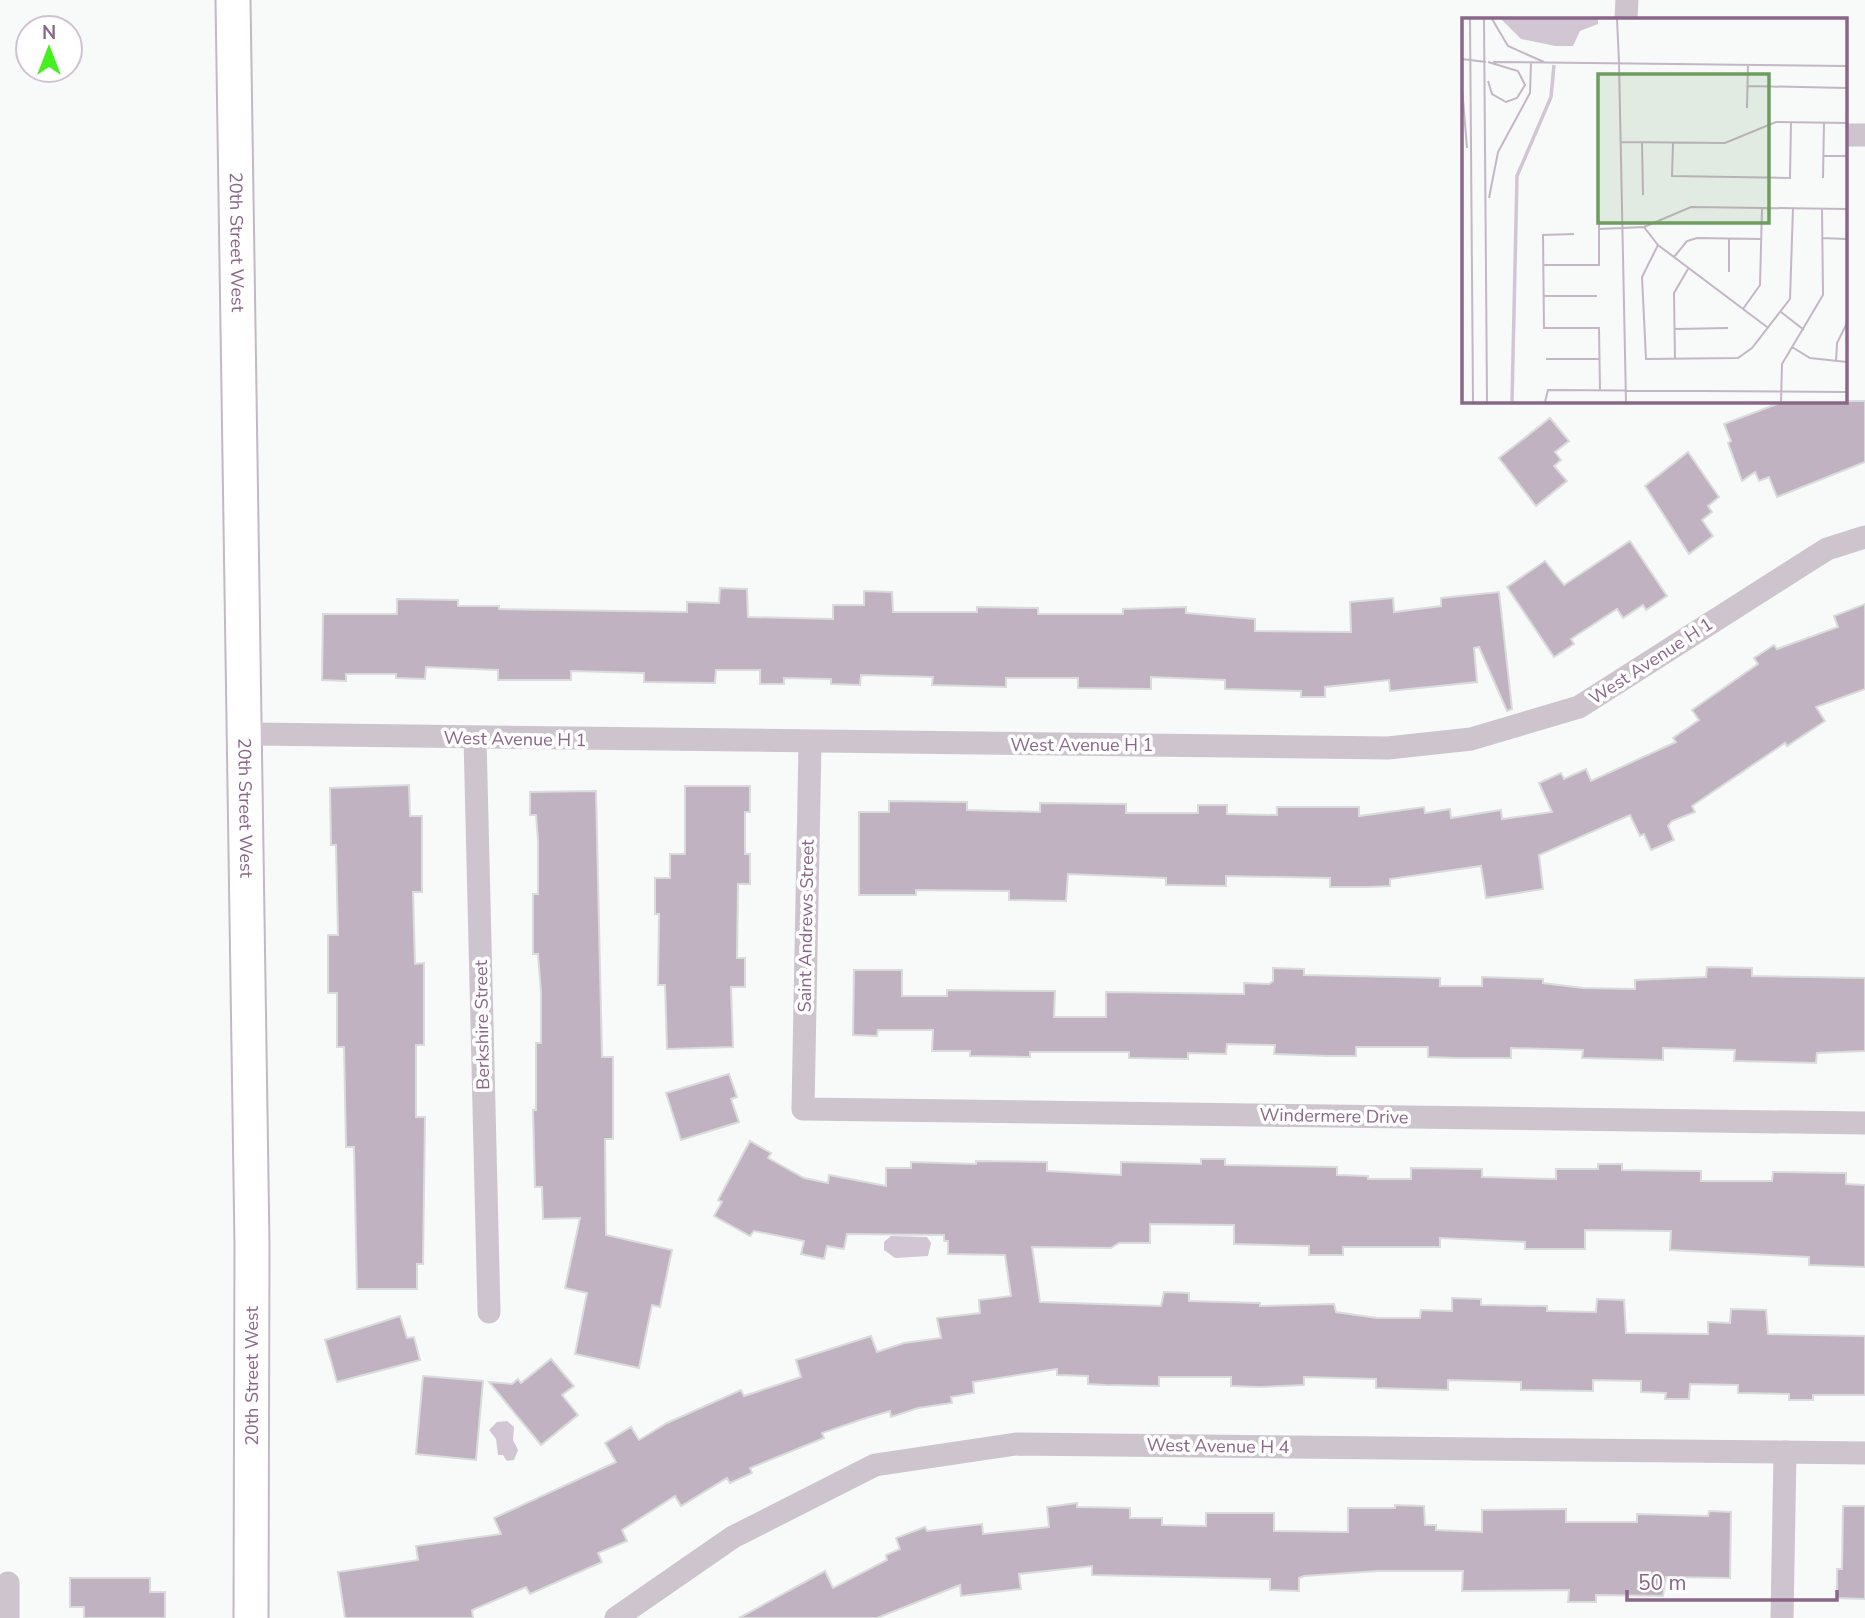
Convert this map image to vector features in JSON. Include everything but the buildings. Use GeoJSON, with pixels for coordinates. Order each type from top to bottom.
{"type":"FeatureCollection","features":[{"type":"Feature","properties":{"kind":"main road","name":"20th Street West"},"geometry":{"type":"LineString","coordinates":[[233,0],[252,1244],[251,1618]]}},
{"type":"Feature","properties":{"kind":"street"},"geometry":{"type":"LineString","coordinates":[[1626,18],[1627,0]]}},
{"type":"Feature","properties":{"kind":"street","name":"West Avenue H 1"},"geometry":{"type":"LineString","coordinates":[[246,734],[1388,748],[1471,739],[1579,707],[1827,549],[1865,537]]}},
{"type":"Feature","properties":{"kind":"street","name":"Berkshire Street"},"geometry":{"type":"LineString","coordinates":[[475,738],[489,1312]]}},
{"type":"Feature","properties":{"kind":"street","name":"Saint Andrews Street"},"geometry":{"type":"LineString","coordinates":[[803,1109],[810,743]]}},
{"type":"Feature","properties":{"kind":"street","name":"Windermere Drive"},"geometry":{"type":"LineString","coordinates":[[803,1109],[1865,1123]]}},
{"type":"Feature","properties":{"kind":"street","name":"West Avenue H 4"},"geometry":{"type":"LineString","coordinates":[[616,1618],[733,1537],[875,1465],[1016,1444],[1865,1452]]}},
{"type":"Feature","properties":{"kind":"street"},"geometry":{"type":"LineString","coordinates":[[1782,1618],[1785,1452]]}},
{"type":"Feature","properties":{"kind":"street"},"geometry":{"type":"LineString","coordinates":[[8,1618],[9,1583]]}},
{"type":"Feature","properties":{"kind":"shaded area"},"geometry":{"type":"Polygon","coordinates":[[[891,1236],[927,1237],[931,1243],[928,1256],[895,1258],[884,1250],[884,1242],[891,1236]]]}},
{"type":"Feature","properties":{"kind":"shaded area"},"geometry":{"type":"Polygon","coordinates":[[[507,1421],[514,1427],[513,1440],[518,1450],[514,1460],[507,1461],[503,1455],[498,1455],[496,1439],[489,1430],[497,1422],[507,1421]]]}}]}
